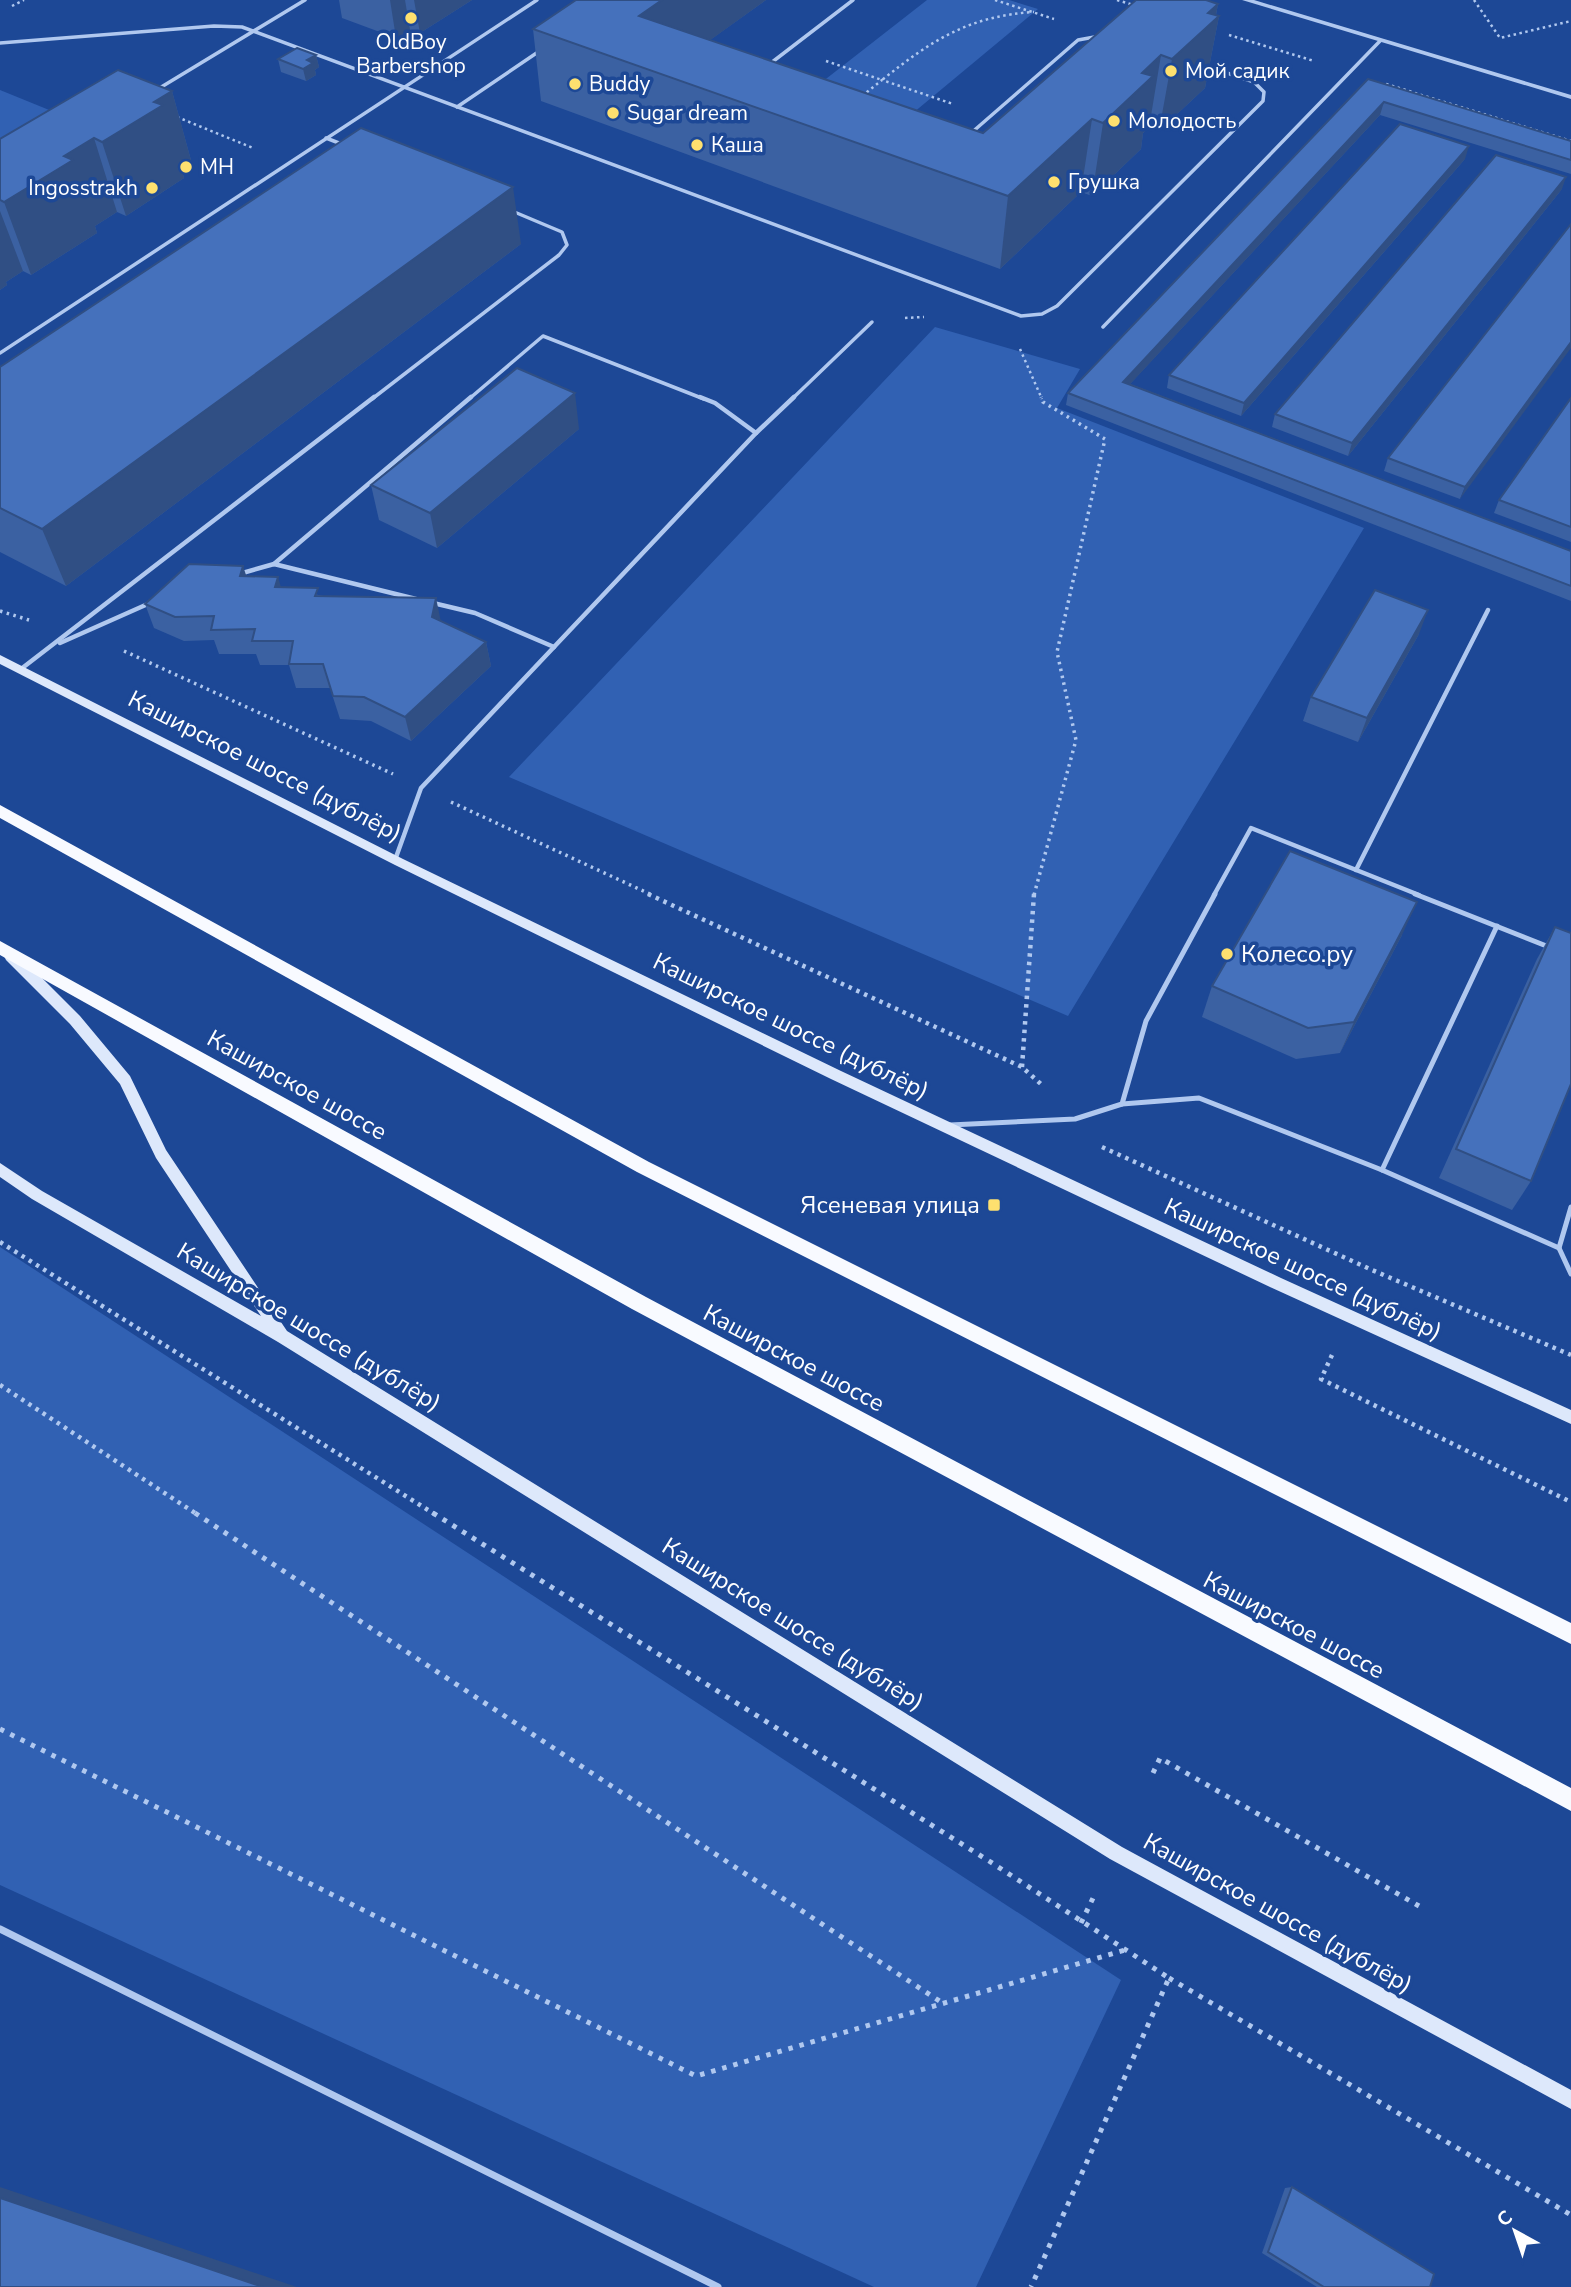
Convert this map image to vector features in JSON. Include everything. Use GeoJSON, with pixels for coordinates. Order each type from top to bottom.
{"type":"FeatureCollection","features":[{"type":"Feature","properties":{"kind":"main road","name":"Каширское шоссе (дублёр)"},"geometry":{"type":"LineString","coordinates":[[0,659],[395,860],[940,1126],[1350,1319],[1571,1417]]}},
{"type":"Feature","properties":{"kind":"main road"},"geometry":{"type":"LineString","coordinates":[[0,811],[643,1167],[1571,1634]]}},
{"type":"Feature","properties":{"kind":"main road"},"geometry":{"type":"LineString","coordinates":[[2,948],[75,1020],[125,1080],[161,1154],[282,1337]]}},
{"type":"Feature","properties":{"kind":"main road","name":"Каширское шоссе"},"geometry":{"type":"LineString","coordinates":[[2,948],[639,1304],[1571,1800]]}},
{"type":"Feature","properties":{"kind":"main road","name":"Каширское шоссе (дублёр)"},"geometry":{"type":"LineString","coordinates":[[0,1170],[37,1195],[282,1337],[1116,1853],[1571,2100]]}},
{"type":"Feature","properties":{"kind":"street"},"geometry":{"type":"LineString","coordinates":[[1246,0],[1571,97]]}},
{"type":"Feature","properties":{"kind":"lane"},"geometry":{"type":"LineString","coordinates":[[137,101],[305,0]]}},
{"type":"Feature","properties":{"kind":"lane"},"geometry":{"type":"LineString","coordinates":[[0,353],[537,0]]}},
{"type":"Feature","properties":{"kind":"lane"},"geometry":{"type":"LineString","coordinates":[[762,69],[853,0]]}},
{"type":"Feature","properties":{"kind":"lane"},"geometry":{"type":"LineString","coordinates":[[0,43],[214,26],[233,26],[253,31],[1016,316],[1028,317],[1048,312],[1057,306],[1263,101],[1264,92],[1254,82],[1201,65]]}},
{"type":"Feature","properties":{"kind":"lane"},"geometry":{"type":"LineString","coordinates":[[964,139],[1078,40],[1102,36]]}},
{"type":"Feature","properties":{"kind":"lane"},"geometry":{"type":"LineString","coordinates":[[1103,327],[1380,41]]}},
{"type":"Feature","properties":{"kind":"lane"},"geometry":{"type":"LineString","coordinates":[[457,107],[548,46]]}},
{"type":"Feature","properties":{"kind":"lane"},"geometry":{"type":"LineString","coordinates":[[326,138],[348,147]]}},
{"type":"Feature","properties":{"kind":"lane"},"geometry":{"type":"LineString","coordinates":[[22,669],[559,255],[567,244],[562,232],[506,209]]}},
{"type":"Feature","properties":{"kind":"lane"},"geometry":{"type":"LineString","coordinates":[[395,860],[421,788],[756,433],[872,322]]}},
{"type":"Feature","properties":{"kind":"lane"},"geometry":{"type":"LineString","coordinates":[[226,578],[274,564],[543,336],[715,403],[756,433]]}},
{"type":"Feature","properties":{"kind":"lane"},"geometry":{"type":"LineString","coordinates":[[274,564],[475,613],[554,647]]}},
{"type":"Feature","properties":{"kind":"lane"},"geometry":{"type":"LineString","coordinates":[[50,648],[155,601]]}},
{"type":"Feature","properties":{"kind":"lane"},"geometry":{"type":"LineString","coordinates":[[1356,870],[1488,610]]}},
{"type":"Feature","properties":{"kind":"lane"},"geometry":{"type":"LineString","coordinates":[[1122,1104],[1146,1021],[1251,828],[1559,951]]}},
{"type":"Feature","properties":{"kind":"lane"},"geometry":{"type":"LineString","coordinates":[[1382,1170],[1497,926]]}},
{"type":"Feature","properties":{"kind":"lane"},"geometry":{"type":"LineString","coordinates":[[940,1126],[1076,1119],[1122,1104],[1199,1098],[1382,1170],[1559,1248],[1571,1274]]}},
{"type":"Feature","properties":{"kind":"lane"},"geometry":{"type":"LineString","coordinates":[[1559,1248],[1571,1208]]}},
{"type":"Feature","properties":{"kind":"lane"},"geometry":{"type":"LineString","coordinates":[[0,1929],[718,2287]]}},
{"type":"Feature","properties":{"kind":"path"},"geometry":{"type":"LineString","coordinates":[[1474,0],[1500,38],[1571,21]]}},
{"type":"Feature","properties":{"kind":"path"},"geometry":{"type":"LineString","coordinates":[[861,97],[947,31],[986,18],[1034,12]]}},
{"type":"Feature","properties":{"kind":"path"},"geometry":{"type":"LineString","coordinates":[[789,48],[990,116]]}},
{"type":"Feature","properties":{"kind":"path"},"geometry":{"type":"LineString","coordinates":[[137,101],[290,162]]}},
{"type":"Feature","properties":{"kind":"path"},"geometry":{"type":"LineString","coordinates":[[1018,344],[1043,402],[1105,439],[1058,652],[1076,740],[1034,889],[1021,1067]]}},
{"type":"Feature","properties":{"kind":"path"},"geometry":{"type":"LineString","coordinates":[[0,611],[72,630]]}},
{"type":"Feature","properties":{"kind":"path"},"geometry":{"type":"LineString","coordinates":[[80,633],[1021,1067],[1046,1088]]}},
{"type":"Feature","properties":{"kind":"path"},"geometry":{"type":"LineString","coordinates":[[1094,1139],[1105,1150],[1571,1355]]}},
{"type":"Feature","properties":{"kind":"path"},"geometry":{"type":"LineString","coordinates":[[0,1242],[989,1861],[1169,1978],[1571,2215]]}},
{"type":"Feature","properties":{"kind":"path"},"geometry":{"type":"LineString","coordinates":[[1369,1279],[1373,1270]]}},
{"type":"Feature","properties":{"kind":"path"},"geometry":{"type":"LineString","coordinates":[[1332,1355],[1321,1379],[1571,1502]]}},
{"type":"Feature","properties":{"kind":"path"},"geometry":{"type":"LineString","coordinates":[[0,1385],[944,2004]]}},
{"type":"Feature","properties":{"kind":"path"},"geometry":{"type":"LineString","coordinates":[[0,1729],[696,2076],[1125,1950]]}},
{"type":"Feature","properties":{"kind":"path"},"geometry":{"type":"LineString","coordinates":[[1153,1773],[1160,1758],[1419,1906]]}},
{"type":"Feature","properties":{"kind":"path"},"geometry":{"type":"LineString","coordinates":[[1082,1923],[1094,1896]]}},
{"type":"Feature","properties":{"kind":"path"},"geometry":{"type":"LineString","coordinates":[[1031,2287],[1169,1978]]}},
{"type":"Feature","properties":{"kind":"shaded area"},"geometry":{"type":"Polygon","coordinates":[[[927,0],[1009,0],[1038,9],[913,113],[822,82],[927,0]]]}},
{"type":"Feature","properties":{"kind":"shaded area"},"geometry":{"type":"Polygon","coordinates":[[[0,90],[59,114],[0,160],[0,90]]]}},
{"type":"Feature","properties":{"kind":"shaded area"},"geometry":{"type":"Polygon","coordinates":[[[935,327],[1080,369],[1057,408],[1364,528],[1068,1016],[509,777],[935,327]]]}},
{"type":"Feature","properties":{"kind":"shaded area"},"geometry":{"type":"Polygon","coordinates":[[[0,1247],[1121,1980],[976,2287],[874,2287],[0,1885],[0,1247]]]}},
{"type":"Feature","properties":{"kind":"building"},"geometry":{"type":"Polygon","coordinates":[[[576,0],[662,0],[639,16],[983,133],[1136,0],[1206,0],[1218,4],[1208,13],[1219,16],[1172,59],[1161,55],[1142,73],[1153,76],[1103,123],[1092,119],[1008,196],[533,29],[576,0]]]}},
{"type":"Feature","properties":{"kind":"building"},"geometry":{"type":"Polygon","coordinates":[[[297,48],[316,55],[307,60],[313,63],[303,69],[278,59],[297,48]]]}},
{"type":"Feature","properties":{"kind":"building"},"geometry":{"type":"Polygon","coordinates":[[[118,70],[172,91],[154,102],[163,105],[102,142],[94,138],[64,156],[73,160],[4,202],[0,200],[0,139],[118,70]]]}},
{"type":"Feature","properties":{"kind":"building"},"geometry":{"type":"Polygon","coordinates":[[[1368,79],[1571,141],[1571,160],[1384,102],[1123,382],[1571,551],[1571,586],[1068,393],[1368,79]]]}},
{"type":"Feature","properties":{"kind":"building"},"geometry":{"type":"Polygon","coordinates":[[[1400,124],[1469,146],[1244,403],[1169,375],[1400,124]]]}},
{"type":"Feature","properties":{"kind":"building"},"geometry":{"type":"Polygon","coordinates":[[[361,128],[513,187],[42,529],[0,508],[0,367],[361,128]]]}},
{"type":"Feature","properties":{"kind":"building"},"geometry":{"type":"Polygon","coordinates":[[[1496,155],[1566,177],[1352,443],[1275,414],[1496,155]]]}},
{"type":"Feature","properties":{"kind":"building"},"geometry":{"type":"Polygon","coordinates":[[[1571,224],[1571,342],[1465,487],[1388,458],[1571,224]]]}},
{"type":"Feature","properties":{"kind":"building"},"geometry":{"type":"Polygon","coordinates":[[[517,368],[575,393],[430,513],[371,485],[517,368]]]}},
{"type":"Feature","properties":{"kind":"building"},"geometry":{"type":"Polygon","coordinates":[[[1571,398],[1571,527],[1499,500],[1571,398]]]}},
{"type":"Feature","properties":{"kind":"building"},"geometry":{"type":"Polygon","coordinates":[[[189,564],[243,566],[240,576],[278,577],[275,587],[318,588],[315,596],[436,598],[432,617],[486,642],[405,717],[364,697],[333,696],[323,664],[289,664],[293,641],[252,641],[255,629],[211,630],[214,616],[175,617],[145,604],[189,564]]]}},
{"type":"Feature","properties":{"kind":"building"},"geometry":{"type":"Polygon","coordinates":[[[1375,590],[1428,610],[1367,718],[1311,697],[1375,590]]]}},
{"type":"Feature","properties":{"kind":"building"},"geometry":{"type":"Polygon","coordinates":[[[1290,851],[1417,902],[1354,1022],[1308,1028],[1212,986],[1290,851]]]}},
{"type":"Feature","properties":{"kind":"building"},"geometry":{"type":"Polygon","coordinates":[[[1555,927],[1571,933],[1571,1084],[1531,1181],[1456,1149],[1555,927]]]}},
{"type":"Feature","properties":{"kind":"building"},"geometry":{"type":"Polygon","coordinates":[[[1292,2187],[1434,2274],[1430,2287],[1324,2287],[1268,2252],[1292,2187]]]}},
{"type":"Feature","properties":{"kind":"building"},"geometry":{"type":"Polygon","coordinates":[[[0,2198],[263,2287],[0,2287],[0,2198]]]}},
{"type":"Feature","properties":{"kind":"place","name":"OldBoy Barbershop"},"geometry":{"type":"Point","coordinates":[411,18]}},
{"type":"Feature","properties":{"kind":"place","name":"Мой садик"},"geometry":{"type":"Point","coordinates":[1171,71]}},
{"type":"Feature","properties":{"kind":"place","name":"Buddy"},"geometry":{"type":"Point","coordinates":[575,84]}},
{"type":"Feature","properties":{"kind":"place","name":"Sugar dream"},"geometry":{"type":"Point","coordinates":[613,113]}},
{"type":"Feature","properties":{"kind":"place","name":"Молодость"},"geometry":{"type":"Point","coordinates":[1114,121]}},
{"type":"Feature","properties":{"kind":"place","name":"Каша"},"geometry":{"type":"Point","coordinates":[697,145]}},
{"type":"Feature","properties":{"kind":"place","name":"МН"},"geometry":{"type":"Point","coordinates":[186,167]}},
{"type":"Feature","properties":{"kind":"place","name":"Грушка"},"geometry":{"type":"Point","coordinates":[1054,182]}},
{"type":"Feature","properties":{"kind":"place","name":"Ingosstrakh"},"geometry":{"type":"Point","coordinates":[152,188]}},
{"type":"Feature","properties":{"kind":"place","name":"Колесо.ру"},"geometry":{"type":"Point","coordinates":[1227,954]}},
{"type":"Feature","properties":{"kind":"place","name":"Ясеневая улица"},"geometry":{"type":"Point","coordinates":[994,1205]}}]}
